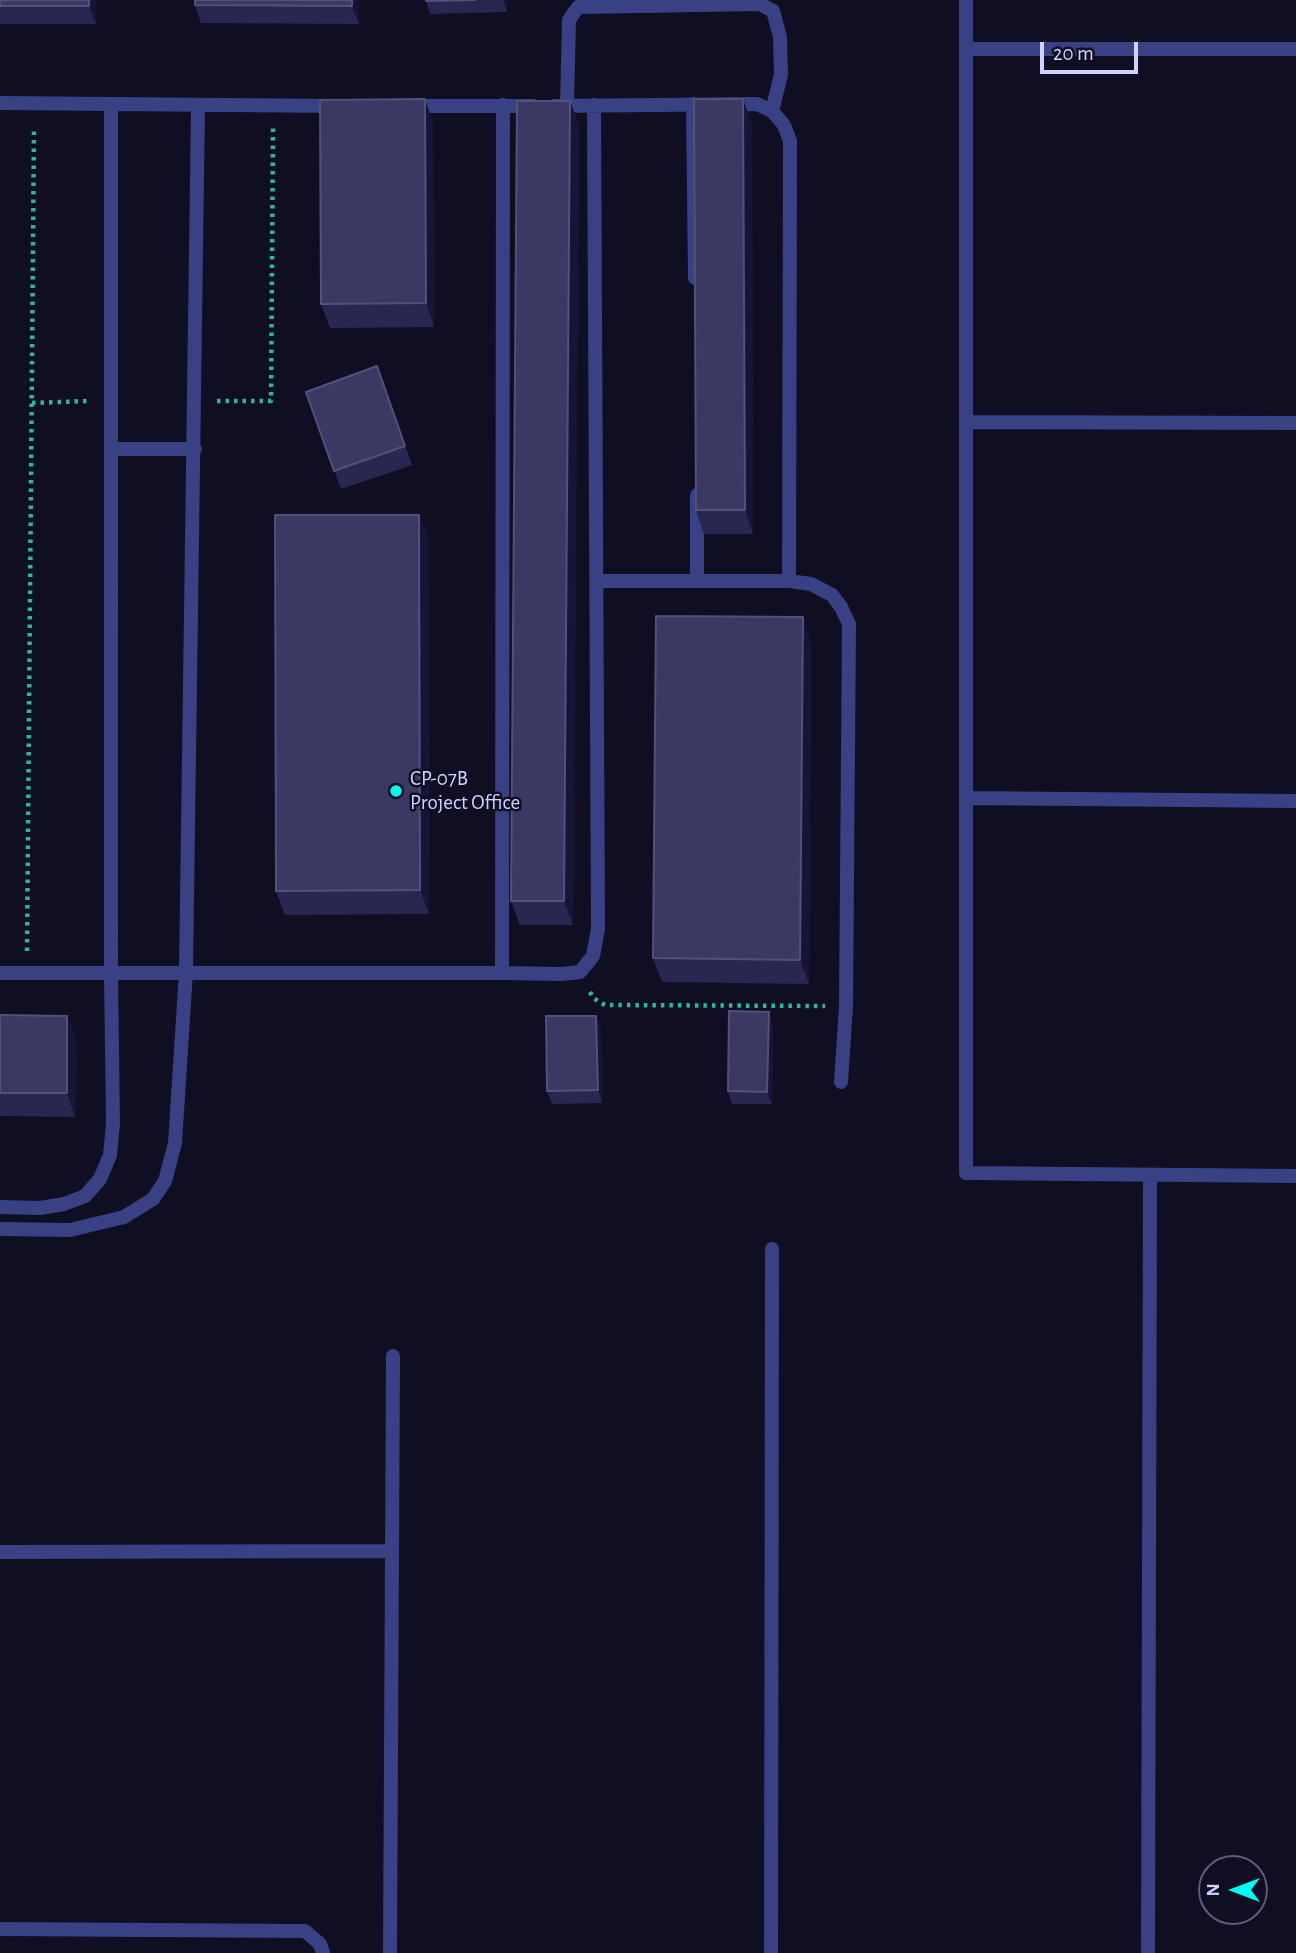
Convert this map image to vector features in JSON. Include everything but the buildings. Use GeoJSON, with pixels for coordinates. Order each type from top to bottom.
{"type":"FeatureCollection","features":[{"type":"Feature","properties":{"kind":"street"},"geometry":{"type":"LineString","coordinates":[[966,0],[965,1173],[1296,1176]]}},
{"type":"Feature","properties":{"kind":"street"},"geometry":{"type":"LineString","coordinates":[[567,106],[569,20],[578,7],[760,4],[773,11],[780,37],[781,75],[772,111]]}},
{"type":"Feature","properties":{"kind":"street"},"geometry":{"type":"LineString","coordinates":[[965,49],[1296,50]]}},
{"type":"Feature","properties":{"kind":"street"},"geometry":{"type":"LineString","coordinates":[[0,103],[354,106]]}},
{"type":"Feature","properties":{"kind":"street"},"geometry":{"type":"LineString","coordinates":[[693,104],[695,295]]}},
{"type":"Feature","properties":{"kind":"street"},"geometry":{"type":"LineString","coordinates":[[395,106],[757,104],[772,111],[783,125],[790,141],[789,581]]}},
{"type":"Feature","properties":{"kind":"street"},"geometry":{"type":"LineString","coordinates":[[0,1207],[40,1208],[64,1205],[85,1196],[100,1179],[110,1155],[113,1124],[111,105]]}},
{"type":"Feature","properties":{"kind":"street"},"geometry":{"type":"LineString","coordinates":[[502,973],[503,105]]}},
{"type":"Feature","properties":{"kind":"street"},"geometry":{"type":"LineString","coordinates":[[0,973],[561,974],[580,972],[593,956],[598,929],[594,105]]}},
{"type":"Feature","properties":{"kind":"street"},"geometry":{"type":"LineString","coordinates":[[0,1229],[70,1230],[124,1217],[153,1199],[165,1181],[175,1143],[186,972],[198,106]]}},
{"type":"Feature","properties":{"kind":"street"},"geometry":{"type":"LineString","coordinates":[[965,422],[1296,423]]}},
{"type":"Feature","properties":{"kind":"street"},"geometry":{"type":"LineString","coordinates":[[112,449],[195,449]]}},
{"type":"Feature","properties":{"kind":"street"},"geometry":{"type":"LineString","coordinates":[[696,485],[697,581]]}},
{"type":"Feature","properties":{"kind":"street"},"geometry":{"type":"LineString","coordinates":[[598,581],[789,581],[811,584],[832,595],[842,607],[849,624],[846,1006],[841,1082]]}},
{"type":"Feature","properties":{"kind":"street"},"geometry":{"type":"LineString","coordinates":[[965,797],[1296,801]]}},
{"type":"Feature","properties":{"kind":"street"},"geometry":{"type":"LineString","coordinates":[[1148,1953],[1150,1175]]}},
{"type":"Feature","properties":{"kind":"street"},"geometry":{"type":"LineString","coordinates":[[771,1953],[772,1249]]}},
{"type":"Feature","properties":{"kind":"street"},"geometry":{"type":"LineString","coordinates":[[390,1953],[393,1356]]}},
{"type":"Feature","properties":{"kind":"street"},"geometry":{"type":"LineString","coordinates":[[0,1552],[392,1551]]}},
{"type":"Feature","properties":{"kind":"street"},"geometry":{"type":"LineString","coordinates":[[0,1929],[305,1931],[320,1944],[323,1953]]}},
{"type":"Feature","properties":{"kind":"path"},"geometry":{"type":"LineString","coordinates":[[27,973],[34,104]]}},
{"type":"Feature","properties":{"kind":"path"},"geometry":{"type":"LineString","coordinates":[[195,401],[271,401],[273,106]]}},
{"type":"Feature","properties":{"kind":"path"},"geometry":{"type":"LineString","coordinates":[[32,403],[111,401]]}},
{"type":"Feature","properties":{"kind":"path"},"geometry":{"type":"LineString","coordinates":[[580,972],[593,998],[605,1005],[846,1006]]}},
{"type":"Feature","properties":{"kind":"place","name":"CP-07B Project Office"},"geometry":{"type":"Point","coordinates":[396,791]}}]}
